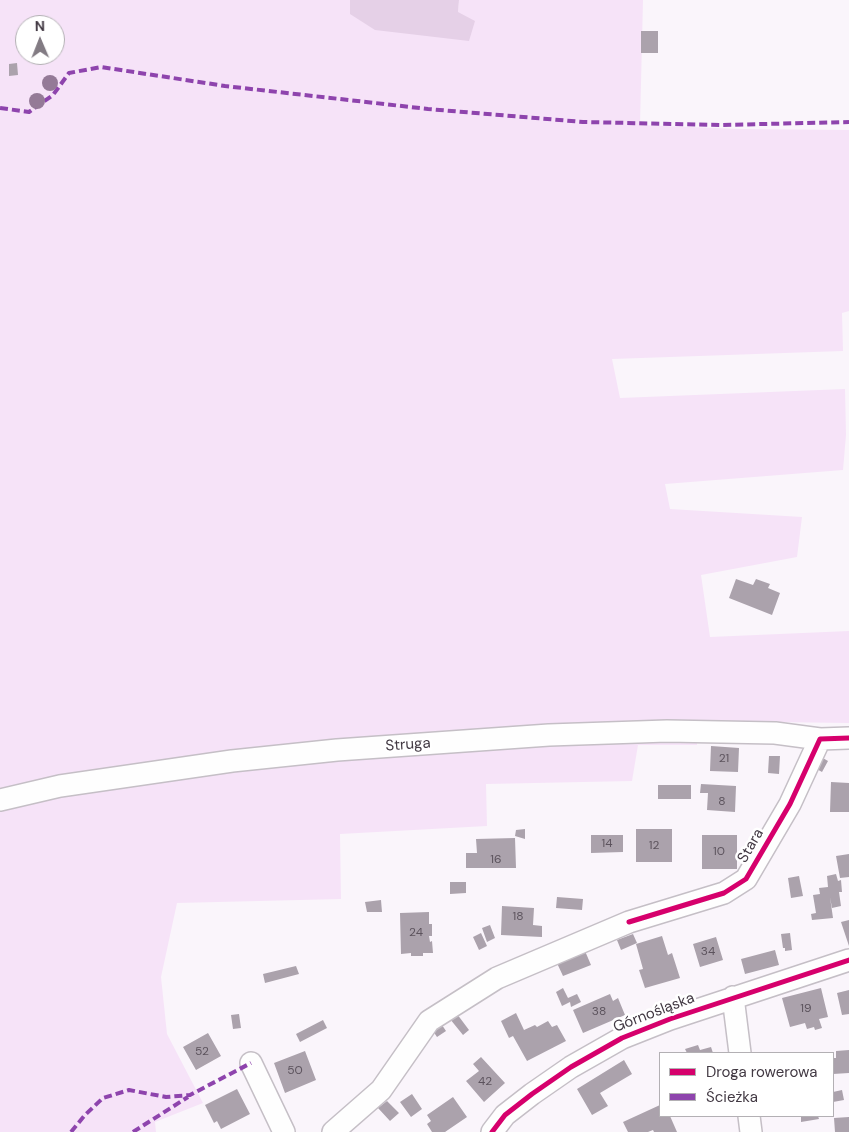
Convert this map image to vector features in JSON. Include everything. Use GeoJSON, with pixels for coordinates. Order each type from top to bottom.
{"type":"FeatureCollection","features":[{"type":"Feature","properties":{"kind":"street","name":"Struga"},"geometry":{"type":"LineString","coordinates":[[0,800],[60,786],[232,761],[337,750],[549,735],[666,731],[775,733],[820,739]]}},
{"type":"Feature","properties":{"kind":"street"},"geometry":{"type":"LineString","coordinates":[[820,739],[849,738]]}},
{"type":"Feature","properties":{"kind":"street","name":"Stara"},"geometry":{"type":"LineString","coordinates":[[333,1132],[381,1090],[429,1021],[497,978],[629,922],[724,893],[746,879],[790,804],[820,739]]}},
{"type":"Feature","properties":{"kind":"street","name":"Górnośląska"},"geometry":{"type":"LineString","coordinates":[[492,1132],[505,1115],[532,1094],[571,1067],[622,1038],[733,997],[849,960]]}},
{"type":"Feature","properties":{"kind":"street"},"geometry":{"type":"LineString","coordinates":[[733,997],[740,1052]]}},
{"type":"Feature","properties":{"kind":"street"},"geometry":{"type":"LineString","coordinates":[[250,1063],[284,1132]]}},
{"type":"Feature","properties":{"kind":"street"},"geometry":{"type":"LineString","coordinates":[[749,1117],[751,1132]]}},
{"type":"Feature","properties":{"kind":"shaded area"},"geometry":{"type":"Polygon","coordinates":[[[0,0],[350,0],[350,14],[458,12],[459,0],[643,0],[640,125],[740,129],[849,130],[849,311],[842,313],[843,351],[612,359],[620,398],[845,389],[846,435],[843,470],[665,484],[670,509],[802,517],[797,557],[701,575],[710,637],[849,631],[849,723],[698,721],[697,745],[638,745],[632,781],[486,784],[487,826],[340,834],[341,899],[177,903],[161,977],[167,1034],[203,1103],[155,1122],[156,1132],[0,1132],[0,0]]]}},
{"type":"Feature","properties":{"kind":"shaded area"},"geometry":{"type":"Polygon","coordinates":[[[350,0],[459,0],[458,12],[475,21],[469,41],[375,30],[350,14],[350,0]]]}},
{"type":"Feature","properties":{"kind":"building"},"geometry":{"type":"Polygon","coordinates":[[[641,31],[658,31],[658,53],[641,53],[641,31]]]}},
{"type":"Feature","properties":{"kind":"building"},"geometry":{"type":"Polygon","coordinates":[[[9,64],[17,65],[18,75],[9,76],[9,64]]]}},
{"type":"Feature","properties":{"kind":"building"},"geometry":{"type":"Polygon","coordinates":[[[736,579],[753,585],[756,579],[770,584],[768,588],[780,593],[772,615],[729,598],[736,579]]]}},
{"type":"Feature","properties":{"kind":"building"},"geometry":{"type":"Polygon","coordinates":[[[711,746],[739,748],[738,772],[710,771],[711,746]]]}},
{"type":"Feature","properties":{"kind":"building"},"geometry":{"type":"Polygon","coordinates":[[[769,756],[780,756],[779,774],[768,773],[769,756]]]}},
{"type":"Feature","properties":{"kind":"building"},"geometry":{"type":"Polygon","coordinates":[[[821,757],[828,761],[822,772],[815,768],[821,757]]]}},
{"type":"Feature","properties":{"kind":"building"},"geometry":{"type":"Polygon","coordinates":[[[831,782],[849,783],[849,812],[830,812],[831,782]]]}},
{"type":"Feature","properties":{"kind":"building"},"geometry":{"type":"Polygon","coordinates":[[[701,784],[736,786],[735,812],[707,810],[708,793],[700,793],[701,784]]]}},
{"type":"Feature","properties":{"kind":"building"},"geometry":{"type":"Polygon","coordinates":[[[658,785],[691,785],[691,799],[658,799],[658,785]]]}},
{"type":"Feature","properties":{"kind":"building"},"geometry":{"type":"Polygon","coordinates":[[[525,829],[525,839],[515,836],[516,830],[525,829]]]}},
{"type":"Feature","properties":{"kind":"building"},"geometry":{"type":"Polygon","coordinates":[[[636,829],[672,829],[672,862],[636,862],[636,829]]]}},
{"type":"Feature","properties":{"kind":"building"},"geometry":{"type":"Polygon","coordinates":[[[591,835],[623,835],[623,852],[591,853],[591,835]]]}},
{"type":"Feature","properties":{"kind":"building"},"geometry":{"type":"Polygon","coordinates":[[[702,835],[737,835],[737,869],[702,869],[702,835]]]}},
{"type":"Feature","properties":{"kind":"building"},"geometry":{"type":"Polygon","coordinates":[[[515,838],[516,868],[466,868],[466,853],[477,853],[476,839],[515,838]]]}},
{"type":"Feature","properties":{"kind":"building"},"geometry":{"type":"Polygon","coordinates":[[[849,854],[849,877],[840,878],[836,856],[849,854]]]}},
{"type":"Feature","properties":{"kind":"building"},"geometry":{"type":"Polygon","coordinates":[[[836,874],[838,881],[841,880],[842,892],[839,892],[841,906],[832,908],[830,897],[833,918],[812,920],[811,914],[816,913],[813,895],[820,894],[819,888],[828,887],[827,876],[836,874]]]}},
{"type":"Feature","properties":{"kind":"building"},"geometry":{"type":"Polygon","coordinates":[[[799,876],[803,896],[791,898],[788,878],[799,876]]]}},
{"type":"Feature","properties":{"kind":"building"},"geometry":{"type":"Polygon","coordinates":[[[450,882],[466,882],[466,893],[450,894],[450,882]]]}},
{"type":"Feature","properties":{"kind":"building"},"geometry":{"type":"Polygon","coordinates":[[[557,897],[583,899],[582,910],[556,908],[557,897]]]}},
{"type":"Feature","properties":{"kind":"building"},"geometry":{"type":"Polygon","coordinates":[[[381,900],[382,912],[367,912],[365,902],[381,900]]]}},
{"type":"Feature","properties":{"kind":"building"},"geometry":{"type":"Polygon","coordinates":[[[502,906],[534,908],[533,925],[542,926],[542,937],[501,935],[502,906]]]}},
{"type":"Feature","properties":{"kind":"building"},"geometry":{"type":"Polygon","coordinates":[[[429,912],[432,936],[429,936],[430,942],[432,941],[433,953],[423,953],[423,956],[411,956],[411,953],[401,954],[400,913],[429,912]]]}},
{"type":"Feature","properties":{"kind":"building"},"geometry":{"type":"Polygon","coordinates":[[[849,920],[849,946],[841,922],[849,920]]]}},
{"type":"Feature","properties":{"kind":"building"},"geometry":{"type":"Polygon","coordinates":[[[490,925],[495,938],[487,942],[482,928],[490,925]]]}},
{"type":"Feature","properties":{"kind":"building"},"geometry":{"type":"Polygon","coordinates":[[[481,933],[487,946],[479,950],[473,937],[481,933]]]}},
{"type":"Feature","properties":{"kind":"building"},"geometry":{"type":"Polygon","coordinates":[[[790,933],[792,950],[785,951],[781,934],[790,933]]]}},
{"type":"Feature","properties":{"kind":"building"},"geometry":{"type":"Polygon","coordinates":[[[633,934],[637,943],[621,950],[617,940],[633,934]]]}},
{"type":"Feature","properties":{"kind":"building"},"geometry":{"type":"Polygon","coordinates":[[[662,936],[668,955],[672,953],[680,978],[645,988],[639,970],[643,969],[636,944],[662,936]]]}},
{"type":"Feature","properties":{"kind":"building"},"geometry":{"type":"Polygon","coordinates":[[[716,937],[723,960],[700,967],[693,944],[716,937]]]}},
{"type":"Feature","properties":{"kind":"building"},"geometry":{"type":"Polygon","coordinates":[[[775,950],[779,965],[745,974],[741,959],[775,950]]]}},
{"type":"Feature","properties":{"kind":"building"},"geometry":{"type":"Polygon","coordinates":[[[585,951],[591,965],[563,976],[556,961],[585,951]]]}},
{"type":"Feature","properties":{"kind":"building"},"geometry":{"type":"Polygon","coordinates":[[[296,966],[299,974],[265,983],[263,974],[296,966]]]}},
{"type":"Feature","properties":{"kind":"building"},"geometry":{"type":"Polygon","coordinates":[[[563,988],[568,998],[577,994],[581,1002],[571,1007],[570,1002],[562,1006],[556,992],[563,988]]]}},
{"type":"Feature","properties":{"kind":"building"},"geometry":{"type":"Polygon","coordinates":[[[821,988],[828,1017],[819,1019],[822,1028],[815,1030],[814,1027],[807,1029],[805,1023],[790,1027],[782,998],[821,988]]]}},
{"type":"Feature","properties":{"kind":"building"},"geometry":{"type":"Polygon","coordinates":[[[849,990],[849,1014],[842,1015],[837,993],[849,990]]]}},
{"type":"Feature","properties":{"kind":"building"},"geometry":{"type":"Polygon","coordinates":[[[610,994],[613,1001],[618,998],[625,1015],[583,1033],[573,1010],[610,994]]]}},
{"type":"Feature","properties":{"kind":"building"},"geometry":{"type":"Polygon","coordinates":[[[516,1013],[524,1030],[535,1025],[537,1027],[548,1021],[552,1027],[557,1025],[566,1041],[527,1061],[513,1036],[509,1038],[501,1021],[516,1013]]]}},
{"type":"Feature","properties":{"kind":"building"},"geometry":{"type":"Polygon","coordinates":[[[239,1014],[241,1028],[233,1029],[231,1015],[239,1014]]]}},
{"type":"Feature","properties":{"kind":"building"},"geometry":{"type":"Polygon","coordinates":[[[457,1014],[469,1030],[463,1035],[450,1019],[457,1014]]]}},
{"type":"Feature","properties":{"kind":"building"},"geometry":{"type":"Polygon","coordinates":[[[323,1020],[327,1028],[300,1042],[296,1034],[323,1020]]]}},
{"type":"Feature","properties":{"kind":"building"},"geometry":{"type":"Polygon","coordinates":[[[442,1025],[446,1031],[437,1037],[433,1031],[442,1025]]]}},
{"type":"Feature","properties":{"kind":"building"},"geometry":{"type":"Polygon","coordinates":[[[208,1033],[221,1056],[196,1070],[183,1047],[208,1033]]]}},
{"type":"Feature","properties":{"kind":"building"},"geometry":{"type":"Polygon","coordinates":[[[698,1045],[700,1050],[711,1047],[713,1052],[686,1052],[685,1049],[698,1045]]]}},
{"type":"Feature","properties":{"kind":"building"},"geometry":{"type":"Polygon","coordinates":[[[849,1050],[849,1073],[834,1074],[836,1051],[849,1050]]]}},
{"type":"Feature","properties":{"kind":"building"},"geometry":{"type":"Polygon","coordinates":[[[305,1051],[316,1080],[285,1093],[274,1063],[305,1051]]]}},
{"type":"Feature","properties":{"kind":"building"},"geometry":{"type":"Polygon","coordinates":[[[481,1057],[505,1083],[484,1102],[466,1081],[479,1071],[473,1064],[481,1057]]]}},
{"type":"Feature","properties":{"kind":"building"},"geometry":{"type":"Polygon","coordinates":[[[624,1060],[632,1074],[600,1093],[608,1106],[592,1115],[577,1089],[624,1060]]]}},
{"type":"Feature","properties":{"kind":"building"},"geometry":{"type":"Polygon","coordinates":[[[237,1089],[250,1114],[221,1129],[217,1121],[214,1123],[205,1105],[237,1089]]]}},
{"type":"Feature","properties":{"kind":"building"},"geometry":{"type":"Polygon","coordinates":[[[842,1090],[844,1100],[834,1102],[834,1092],[842,1090]]]}},
{"type":"Feature","properties":{"kind":"building"},"geometry":{"type":"Polygon","coordinates":[[[412,1094],[422,1109],[411,1117],[400,1102],[412,1094]]]}},
{"type":"Feature","properties":{"kind":"building"},"geometry":{"type":"Polygon","coordinates":[[[453,1097],[467,1117],[445,1132],[432,1132],[427,1124],[431,1121],[427,1115],[453,1097]]]}},
{"type":"Feature","properties":{"kind":"building"},"geometry":{"type":"Polygon","coordinates":[[[387,1101],[399,1113],[390,1121],[378,1108],[387,1101]]]}},
{"type":"Feature","properties":{"kind":"building"},"geometry":{"type":"Polygon","coordinates":[[[659,1105],[659,1117],[670,1117],[677,1132],[654,1132],[653,1130],[648,1132],[628,1132],[623,1122],[659,1105]]]}},
{"type":"Feature","properties":{"kind":"building"},"geometry":{"type":"Polygon","coordinates":[[[801,1117],[818,1117],[819,1119],[801,1122],[801,1117]]]}},
{"type":"Feature","properties":{"kind":"building"},"geometry":{"type":"Polygon","coordinates":[[[849,1117],[849,1132],[835,1132],[834,1118],[849,1117]]]}},
{"type":"Feature","properties":{"kind":"marked path"},"geometry":{"type":"LineString","coordinates":[[0,108],[29,112],[53,95],[69,73],[101,67],[225,86],[428,109],[583,122],[722,125],[849,122]]}},
{"type":"Feature","properties":{"kind":"marked path"},"geometry":{"type":"LineString","coordinates":[[71,1132],[103,1098],[129,1090],[166,1097],[190,1095],[251,1063]]}},
{"type":"Feature","properties":{"kind":"marked path"},"geometry":{"type":"LineString","coordinates":[[133,1132],[188,1097]]}},
{"type":"Feature","properties":{"kind":"cycle path"},"geometry":{"type":"LineString","coordinates":[[629,922],[724,893],[746,879],[790,804],[820,739],[849,738]]}},
{"type":"Feature","properties":{"kind":"cycle path"},"geometry":{"type":"LineString","coordinates":[[492,1132],[505,1115],[532,1094],[571,1067],[622,1038],[670,1019],[849,960]]}}]}
